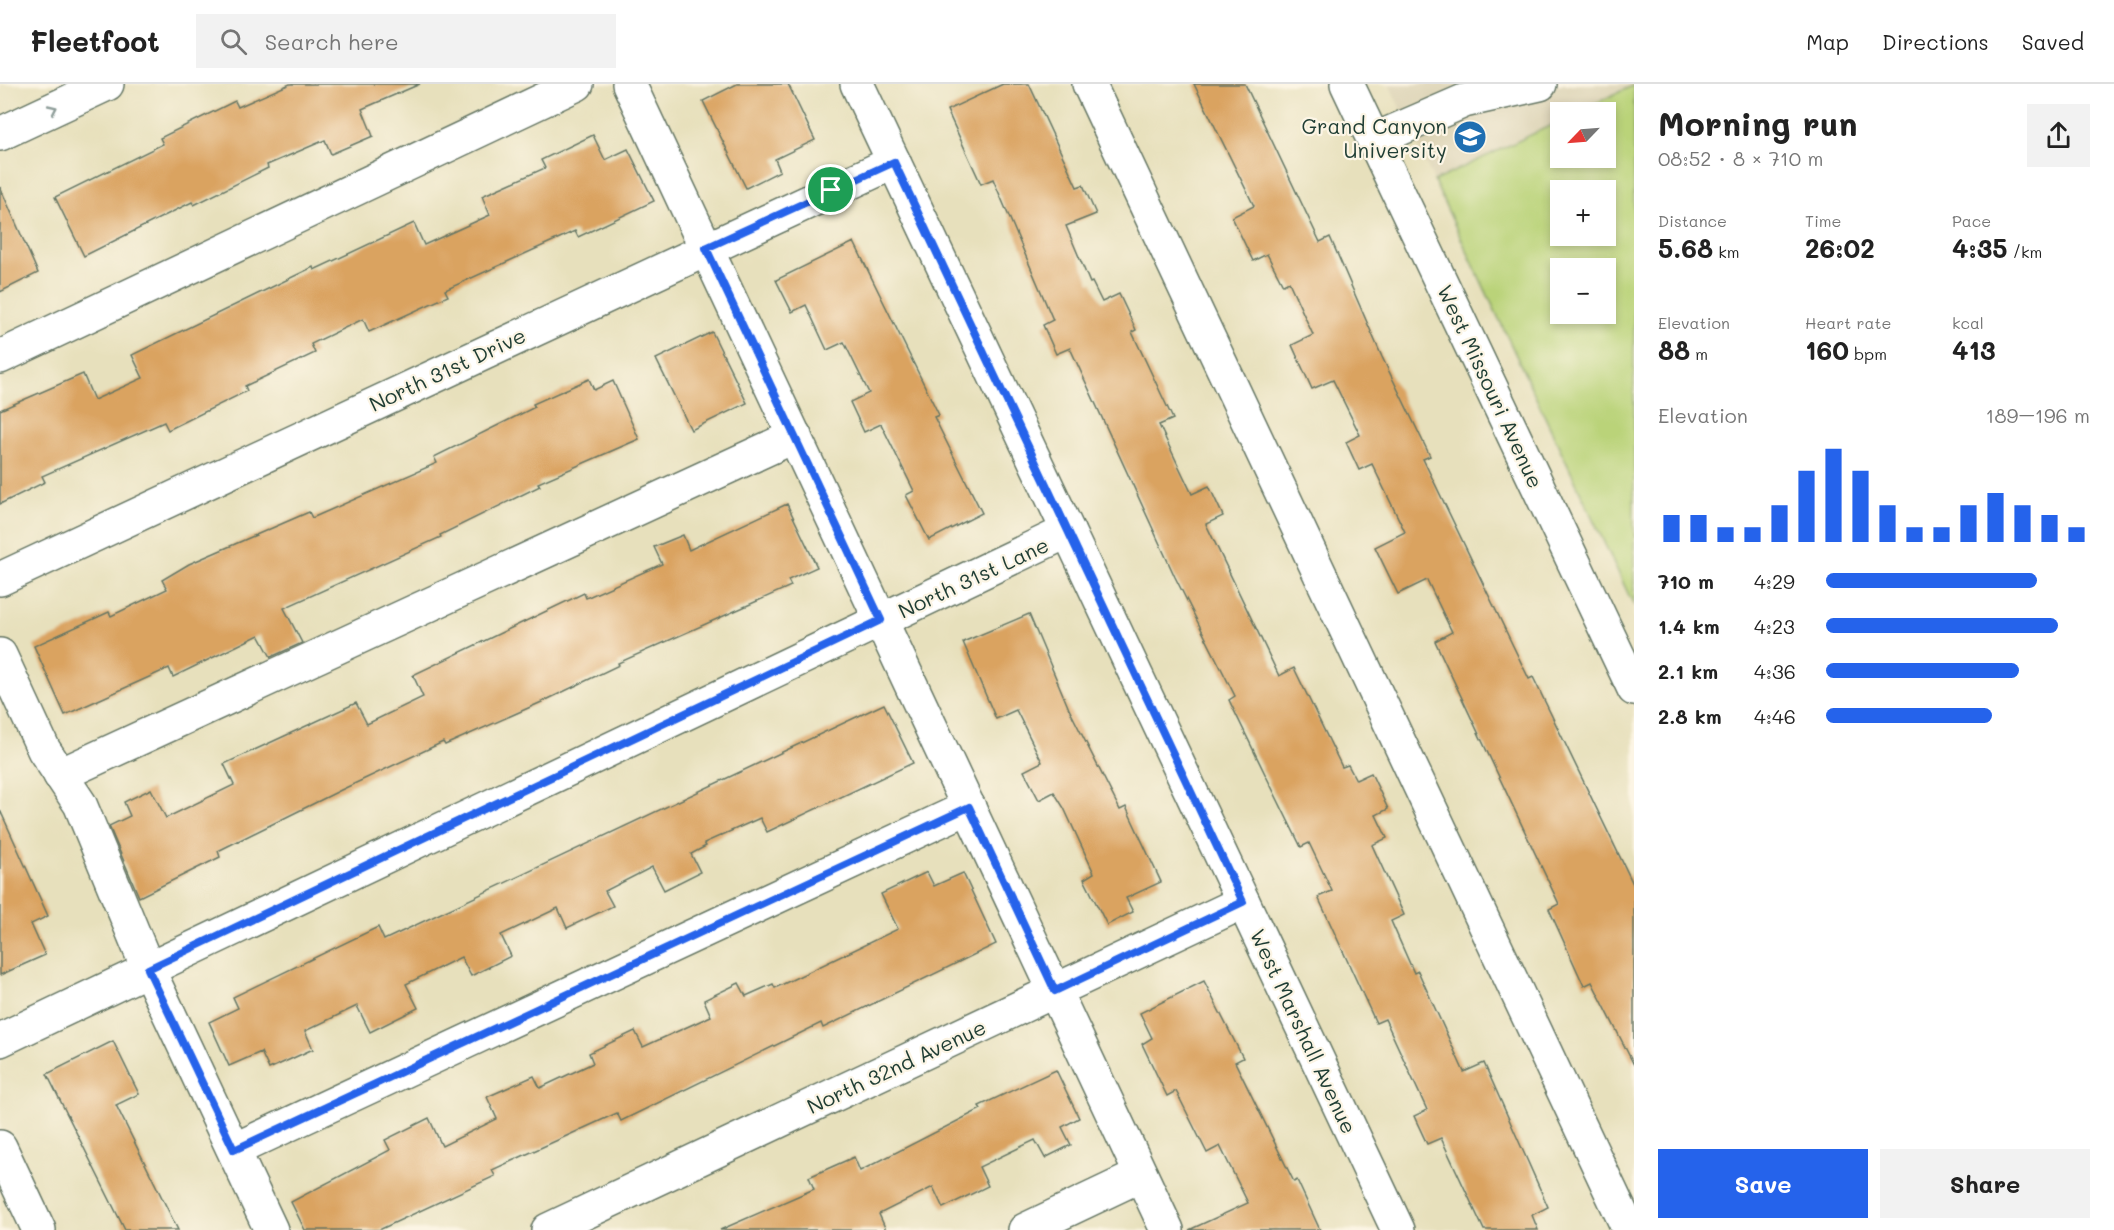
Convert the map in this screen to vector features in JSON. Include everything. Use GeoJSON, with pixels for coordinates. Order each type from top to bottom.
{"type":"FeatureCollection","features":[{"type":"Feature","properties":{"kind":"street"},"geometry":{"type":"LineString","coordinates":[[0,134],[107,84]]}},
{"type":"Feature","properties":{"kind":"street"},"geometry":{"type":"LineString","coordinates":[[0,357],[577,84]]}},
{"type":"Feature","properties":{"kind":"street"},"geometry":{"type":"LineString","coordinates":[[629,84],[1167,1230]]}},
{"type":"Feature","properties":{"kind":"street","name":"West Marshall Avenue"},"geometry":{"type":"LineString","coordinates":[[857,84],[1398,1230]]}},
{"type":"Feature","properties":{"kind":"street"},"geometry":{"type":"LineString","coordinates":[[1089,84],[1629,1230]]}},
{"type":"Feature","properties":{"kind":"street","name":"West Missouri Avenue"},"geometry":{"type":"LineString","coordinates":[[1347,84],[1634,689]]}},
{"type":"Feature","properties":{"kind":"street"},"geometry":{"type":"LineString","coordinates":[[1374,140],[1464,101],[1540,84]]}},
{"type":"Feature","properties":{"kind":"street","name":"North 31st Drive"},"geometry":{"type":"LineString","coordinates":[[0,579],[894,162]]}},
{"type":"Feature","properties":{"kind":"street"},"geometry":{"type":"LineString","coordinates":[[60,775],[795,436]]}},
{"type":"Feature","properties":{"kind":"street","name":"North 31st Lane"},"geometry":{"type":"LineString","coordinates":[[0,1040],[1068,531]]}},
{"type":"Feature","properties":{"kind":"street"},"geometry":{"type":"LineString","coordinates":[[0,654],[44,750],[80,804],[148,969],[272,1230]]}},
{"type":"Feature","properties":{"kind":"street"},"geometry":{"type":"LineString","coordinates":[[234,1150],[969,807]]}},
{"type":"Feature","properties":{"kind":"street","name":"North 32nd Avenue"},"geometry":{"type":"LineString","coordinates":[[548,1230],[1243,902]]}},
{"type":"Feature","properties":{"kind":"street"},"geometry":{"type":"LineString","coordinates":[[0,1147],[39,1230]]}},
{"type":"Feature","properties":{"kind":"street"},"geometry":{"type":"LineString","coordinates":[[1025,1230],[1141,1175]]}},
{"type":"Feature","properties":{"kind":"shaded area","name":"Grand Canyon University"},"geometry":{"type":"Polygon","coordinates":[[[1389,84],[1634,84],[1598,102],[1550,102],[1550,126],[1434,181],[1389,84]]]}},
{"type":"Feature","properties":{"kind":"green space"},"geometry":{"type":"Polygon","coordinates":[[[1634,85],[1634,606],[1434,181],[1550,126],[1550,168],[1616,168],[1616,102],[1598,102],[1634,85]]]}},
{"type":"Feature","properties":{"kind":"building"},"geometry":{"type":"Polygon","coordinates":[[[290,84],[420,84],[362,109],[373,136],[331,154],[325,140],[267,165],[268,168],[194,205],[192,202],[84,256],[55,197],[163,144],[160,138],[235,101],[238,107],[290,84]]]}},
{"type":"Feature","properties":{"kind":"building"},"geometry":{"type":"Polygon","coordinates":[[[737,84],[788,84],[815,140],[775,159],[780,171],[746,188],[703,101],[737,84]]]}},
{"type":"Feature","properties":{"kind":"building"},"geometry":{"type":"Polygon","coordinates":[[[1003,84],[1029,84],[1077,187],[1083,185],[1096,214],[1066,226],[1090,283],[1092,282],[1102,302],[1119,294],[1136,330],[1132,332],[1173,419],[1159,425],[1192,494],[1209,486],[1223,516],[1206,524],[1279,676],[1294,668],[1342,767],[1348,765],[1356,780],[1371,773],[1388,809],[1376,815],[1387,838],[1372,845],[1404,915],[1391,921],[1414,973],[1418,971],[1464,1072],[1484,1063],[1548,1207],[1532,1215],[1538,1230],[1484,1230],[1441,1138],[1427,1144],[1414,1116],[1427,1110],[1385,1019],[1376,1023],[1318,897],[1332,891],[1309,843],[1301,847],[1229,700],[1235,696],[1175,577],[1070,348],[1056,354],[1043,325],[1053,320],[993,179],[981,184],[947,110],[1003,84]]]}},
{"type":"Feature","properties":{"kind":"building"},"geometry":{"type":"Polygon","coordinates":[[[1194,84],[1245,84],[1320,242],[1330,237],[1382,357],[1430,456],[1423,459],[1529,679],[1533,677],[1634,886],[1634,1065],[1592,982],[1584,986],[1549,909],[1559,904],[1435,641],[1452,632],[1427,580],[1398,594],[1375,547],[1405,532],[1372,464],[1359,470],[1346,442],[1360,435],[1333,380],[1312,389],[1292,345],[1313,335],[1289,282],[1283,285],[1267,254],[1253,261],[1232,217],[1254,206],[1194,84]]]}},
{"type":"Feature","properties":{"kind":"building"},"geometry":{"type":"Polygon","coordinates":[[[593,135],[605,160],[628,149],[654,201],[578,237],[575,231],[445,290],[448,296],[369,332],[363,319],[311,344],[315,353],[245,386],[247,391],[168,430],[164,422],[42,476],[45,482],[0,504],[0,410],[83,374],[94,400],[143,378],[132,355],[313,267],[314,270],[414,223],[424,245],[490,215],[482,196],[545,168],[541,160],[593,135]]]}},
{"type":"Feature","properties":{"kind":"building"},"geometry":{"type":"Polygon","coordinates":[[[0,187],[38,273],[0,292],[0,187]]]}},
{"type":"Feature","properties":{"kind":"building"},"geometry":{"type":"Polygon","coordinates":[[[854,242],[939,415],[934,417],[982,513],[929,540],[906,495],[914,491],[881,424],[864,432],[850,402],[869,393],[844,342],[827,350],[806,305],[792,312],[776,280],[854,242]]]}},
{"type":"Feature","properties":{"kind":"building"},"geometry":{"type":"Polygon","coordinates":[[[712,332],[747,403],[691,430],[656,359],[712,332]]]}},
{"type":"Feature","properties":{"kind":"building"},"geometry":{"type":"Polygon","coordinates":[[[589,379],[594,390],[613,381],[639,439],[538,483],[540,486],[440,535],[441,537],[284,608],[302,643],[271,657],[259,635],[173,677],[169,668],[65,715],[34,646],[109,612],[111,616],[167,589],[162,580],[189,564],[309,512],[312,518],[437,463],[434,457],[535,407],[533,404],[589,379]]]}},
{"type":"Feature","properties":{"kind":"building"},"geometry":{"type":"Polygon","coordinates":[[[787,504],[817,567],[788,580],[791,586],[618,663],[619,665],[544,701],[445,745],[443,742],[341,790],[218,851],[220,857],[139,897],[109,826],[130,816],[124,802],[151,789],[166,818],[234,785],[224,764],[356,703],[367,724],[423,697],[413,675],[584,593],[586,598],[662,564],[654,547],[683,535],[689,550],[787,504]]]}},
{"type":"Feature","properties":{"kind":"building"},"geometry":{"type":"Polygon","coordinates":[[[1029,614],[1069,709],[1120,810],[1126,807],[1161,882],[1126,898],[1133,912],[1107,925],[1084,879],[1094,873],[1064,808],[1054,792],[1039,800],[1024,771],[1042,762],[1016,710],[996,719],[963,642],[1029,614]]]}},
{"type":"Feature","properties":{"kind":"building"},"geometry":{"type":"Polygon","coordinates":[[[884,704],[913,763],[767,832],[760,818],[704,843],[706,846],[691,854],[700,872],[664,890],[652,867],[605,891],[613,906],[567,928],[558,908],[501,935],[511,956],[471,976],[461,957],[406,984],[418,1008],[370,1032],[357,1006],[305,1031],[313,1049],[269,1069],[261,1052],[229,1066],[209,1022],[238,1008],[233,997],[378,927],[384,940],[884,704]]]}},
{"type":"Feature","properties":{"kind":"building"},"geometry":{"type":"Polygon","coordinates":[[[0,810],[48,916],[31,924],[45,955],[0,975],[0,810]]]}},
{"type":"Feature","properties":{"kind":"building"},"geometry":{"type":"Polygon","coordinates":[[[927,872],[934,886],[963,873],[996,944],[823,1028],[821,1023],[621,1121],[617,1113],[492,1170],[495,1176],[379,1230],[305,1230],[291,1202],[390,1150],[385,1140],[429,1118],[442,1146],[497,1119],[487,1097],[534,1076],[540,1088],[593,1063],[589,1053],[635,1031],[643,1047],[711,1016],[704,1000],[739,983],[746,996],[773,984],[775,988],[898,929],[881,894],[927,872]]]}},
{"type":"Feature","properties":{"kind":"building"},"geometry":{"type":"Polygon","coordinates":[[[1204,981],[1243,1058],[1235,1062],[1294,1182],[1297,1180],[1320,1230],[1189,1230],[1248,1203],[1220,1146],[1207,1153],[1176,1091],[1167,1096],[1142,1044],[1152,1038],[1140,1013],[1204,981]]]}},
{"type":"Feature","properties":{"kind":"building"},"geometry":{"type":"Polygon","coordinates":[[[113,1041],[139,1094],[116,1105],[178,1230],[125,1230],[47,1074],[113,1041]]]}},
{"type":"Feature","properties":{"kind":"building"},"geometry":{"type":"Polygon","coordinates":[[[1056,1070],[1079,1118],[1062,1127],[1071,1145],[1045,1158],[1035,1140],[979,1167],[988,1186],[943,1208],[933,1187],[879,1214],[886,1230],[720,1230],[814,1189],[809,1177],[854,1157],[860,1171],[981,1109],[979,1106],[1056,1070]]]}},
{"type":"Feature","properties":{"kind":"place","name":"Grand Canyon University"},"geometry":{"type":"Point","coordinates":[1470,137]}},
{"type":"Feature","properties":{"kind":"route"},"geometry":{"type":"LineString","coordinates":[[894,162],[1243,902],[1055,991],[969,807],[234,1150],[148,969],[881,620],[706,248],[831,190],[894,162]]}}]}
